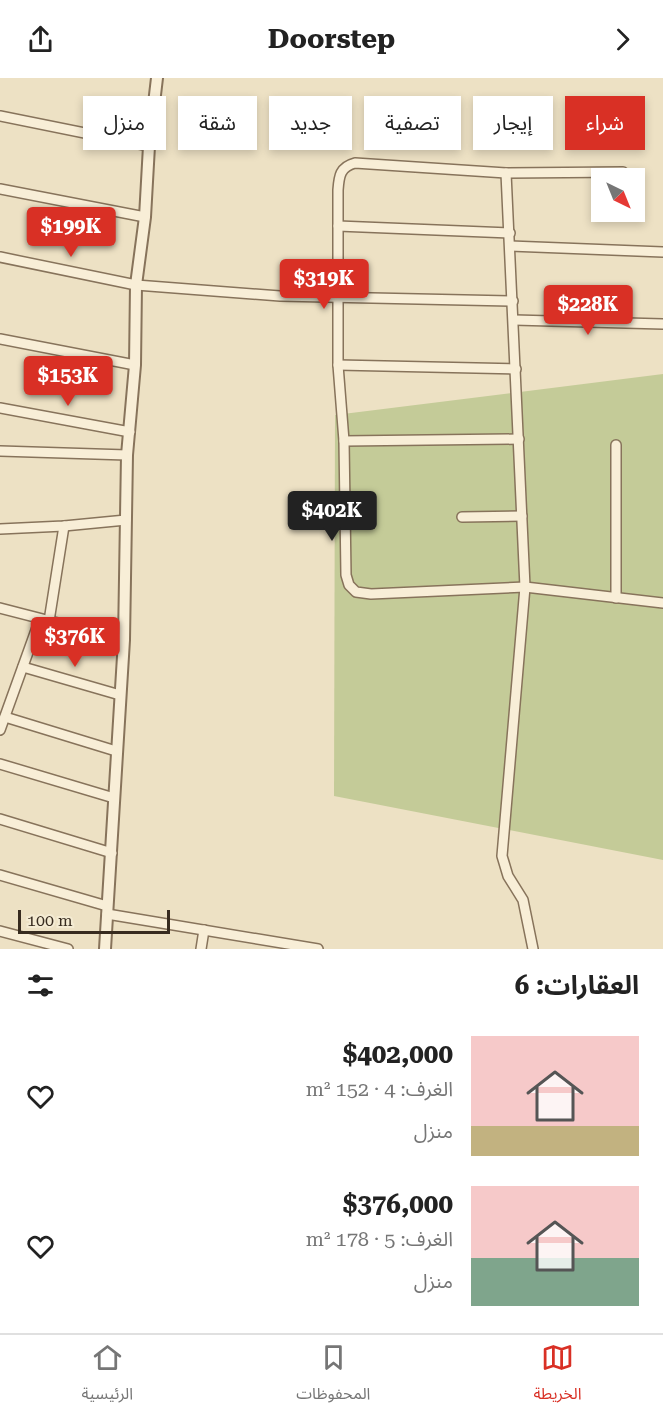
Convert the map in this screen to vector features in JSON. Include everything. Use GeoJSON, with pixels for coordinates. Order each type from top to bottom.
{"type":"FeatureCollection","features":[{"type":"Feature","properties":{"kind":"street"},"geometry":{"type":"LineString","coordinates":[[154,96],[156,78]]}},
{"type":"Feature","properties":{"kind":"street"},"geometry":{"type":"LineString","coordinates":[[0,116],[83,133]]}},
{"type":"Feature","properties":{"kind":"street"},"geometry":{"type":"LineString","coordinates":[[105,949],[124,640],[127,455],[135,365],[136,285],[145,217],[149,150]]}},
{"type":"Feature","properties":{"kind":"street"},"geometry":{"type":"LineString","coordinates":[[591,172],[506,173],[355,164],[343,169],[339,175],[338,365],[344,441],[346,575],[349,585],[356,592],[371,594],[525,587],[663,603]]}},
{"type":"Feature","properties":{"kind":"street"},"geometry":{"type":"LineString","coordinates":[[506,173],[525,587],[502,856],[508,876],[523,900],[532,949]]}},
{"type":"Feature","properties":{"kind":"street"},"geometry":{"type":"LineString","coordinates":[[0,189],[145,217]]}},
{"type":"Feature","properties":{"kind":"street"},"geometry":{"type":"LineString","coordinates":[[338,226],[510,233]]}},
{"type":"Feature","properties":{"kind":"street"},"geometry":{"type":"LineString","coordinates":[[510,246],[663,252]]}},
{"type":"Feature","properties":{"kind":"street"},"geometry":{"type":"LineString","coordinates":[[0,257],[136,285],[280,296],[513,301]]}},
{"type":"Feature","properties":{"kind":"street"},"geometry":{"type":"LineString","coordinates":[[514,320],[663,324]]}},
{"type":"Feature","properties":{"kind":"street"},"geometry":{"type":"LineString","coordinates":[[0,339],[135,365]]}},
{"type":"Feature","properties":{"kind":"street"},"geometry":{"type":"LineString","coordinates":[[338,365],[516,369]]}},
{"type":"Feature","properties":{"kind":"street"},"geometry":{"type":"LineString","coordinates":[[0,408],[130,432]]}},
{"type":"Feature","properties":{"kind":"street"},"geometry":{"type":"LineString","coordinates":[[344,441],[519,439]]}},
{"type":"Feature","properties":{"kind":"street"},"geometry":{"type":"LineString","coordinates":[[616,445],[616,598]]}},
{"type":"Feature","properties":{"kind":"street"},"geometry":{"type":"LineString","coordinates":[[0,451],[127,455]]}},
{"type":"Feature","properties":{"kind":"street"},"geometry":{"type":"LineString","coordinates":[[462,517],[522,516]]}},
{"type":"Feature","properties":{"kind":"street"},"geometry":{"type":"LineString","coordinates":[[0,529],[126,520]]}},
{"type":"Feature","properties":{"kind":"street"},"geometry":{"type":"LineString","coordinates":[[0,730],[23,667],[44,620],[64,526]]}},
{"type":"Feature","properties":{"kind":"street"},"geometry":{"type":"LineString","coordinates":[[0,608],[124,640]]}},
{"type":"Feature","properties":{"kind":"street"},"geometry":{"type":"LineString","coordinates":[[23,667],[120,695]]}},
{"type":"Feature","properties":{"kind":"street"},"geometry":{"type":"LineString","coordinates":[[5,717],[116,751]]}},
{"type":"Feature","properties":{"kind":"street"},"geometry":{"type":"LineString","coordinates":[[0,764],[114,798]]}},
{"type":"Feature","properties":{"kind":"street"},"geometry":{"type":"LineString","coordinates":[[0,819],[112,854]]}},
{"type":"Feature","properties":{"kind":"street"},"geometry":{"type":"LineString","coordinates":[[0,875],[107,910],[281,946],[318,949]]}},
{"type":"Feature","properties":{"kind":"street"},"geometry":{"type":"LineString","coordinates":[[201,949],[204,930]]}},
{"type":"Feature","properties":{"kind":"street"},"geometry":{"type":"LineString","coordinates":[[0,931],[44,946],[68,949]]}},
{"type":"Feature","properties":{"kind":"green space"},"geometry":{"type":"Polygon","coordinates":[[[663,374],[663,860],[334,796],[335,415],[663,374]]]}}]}
